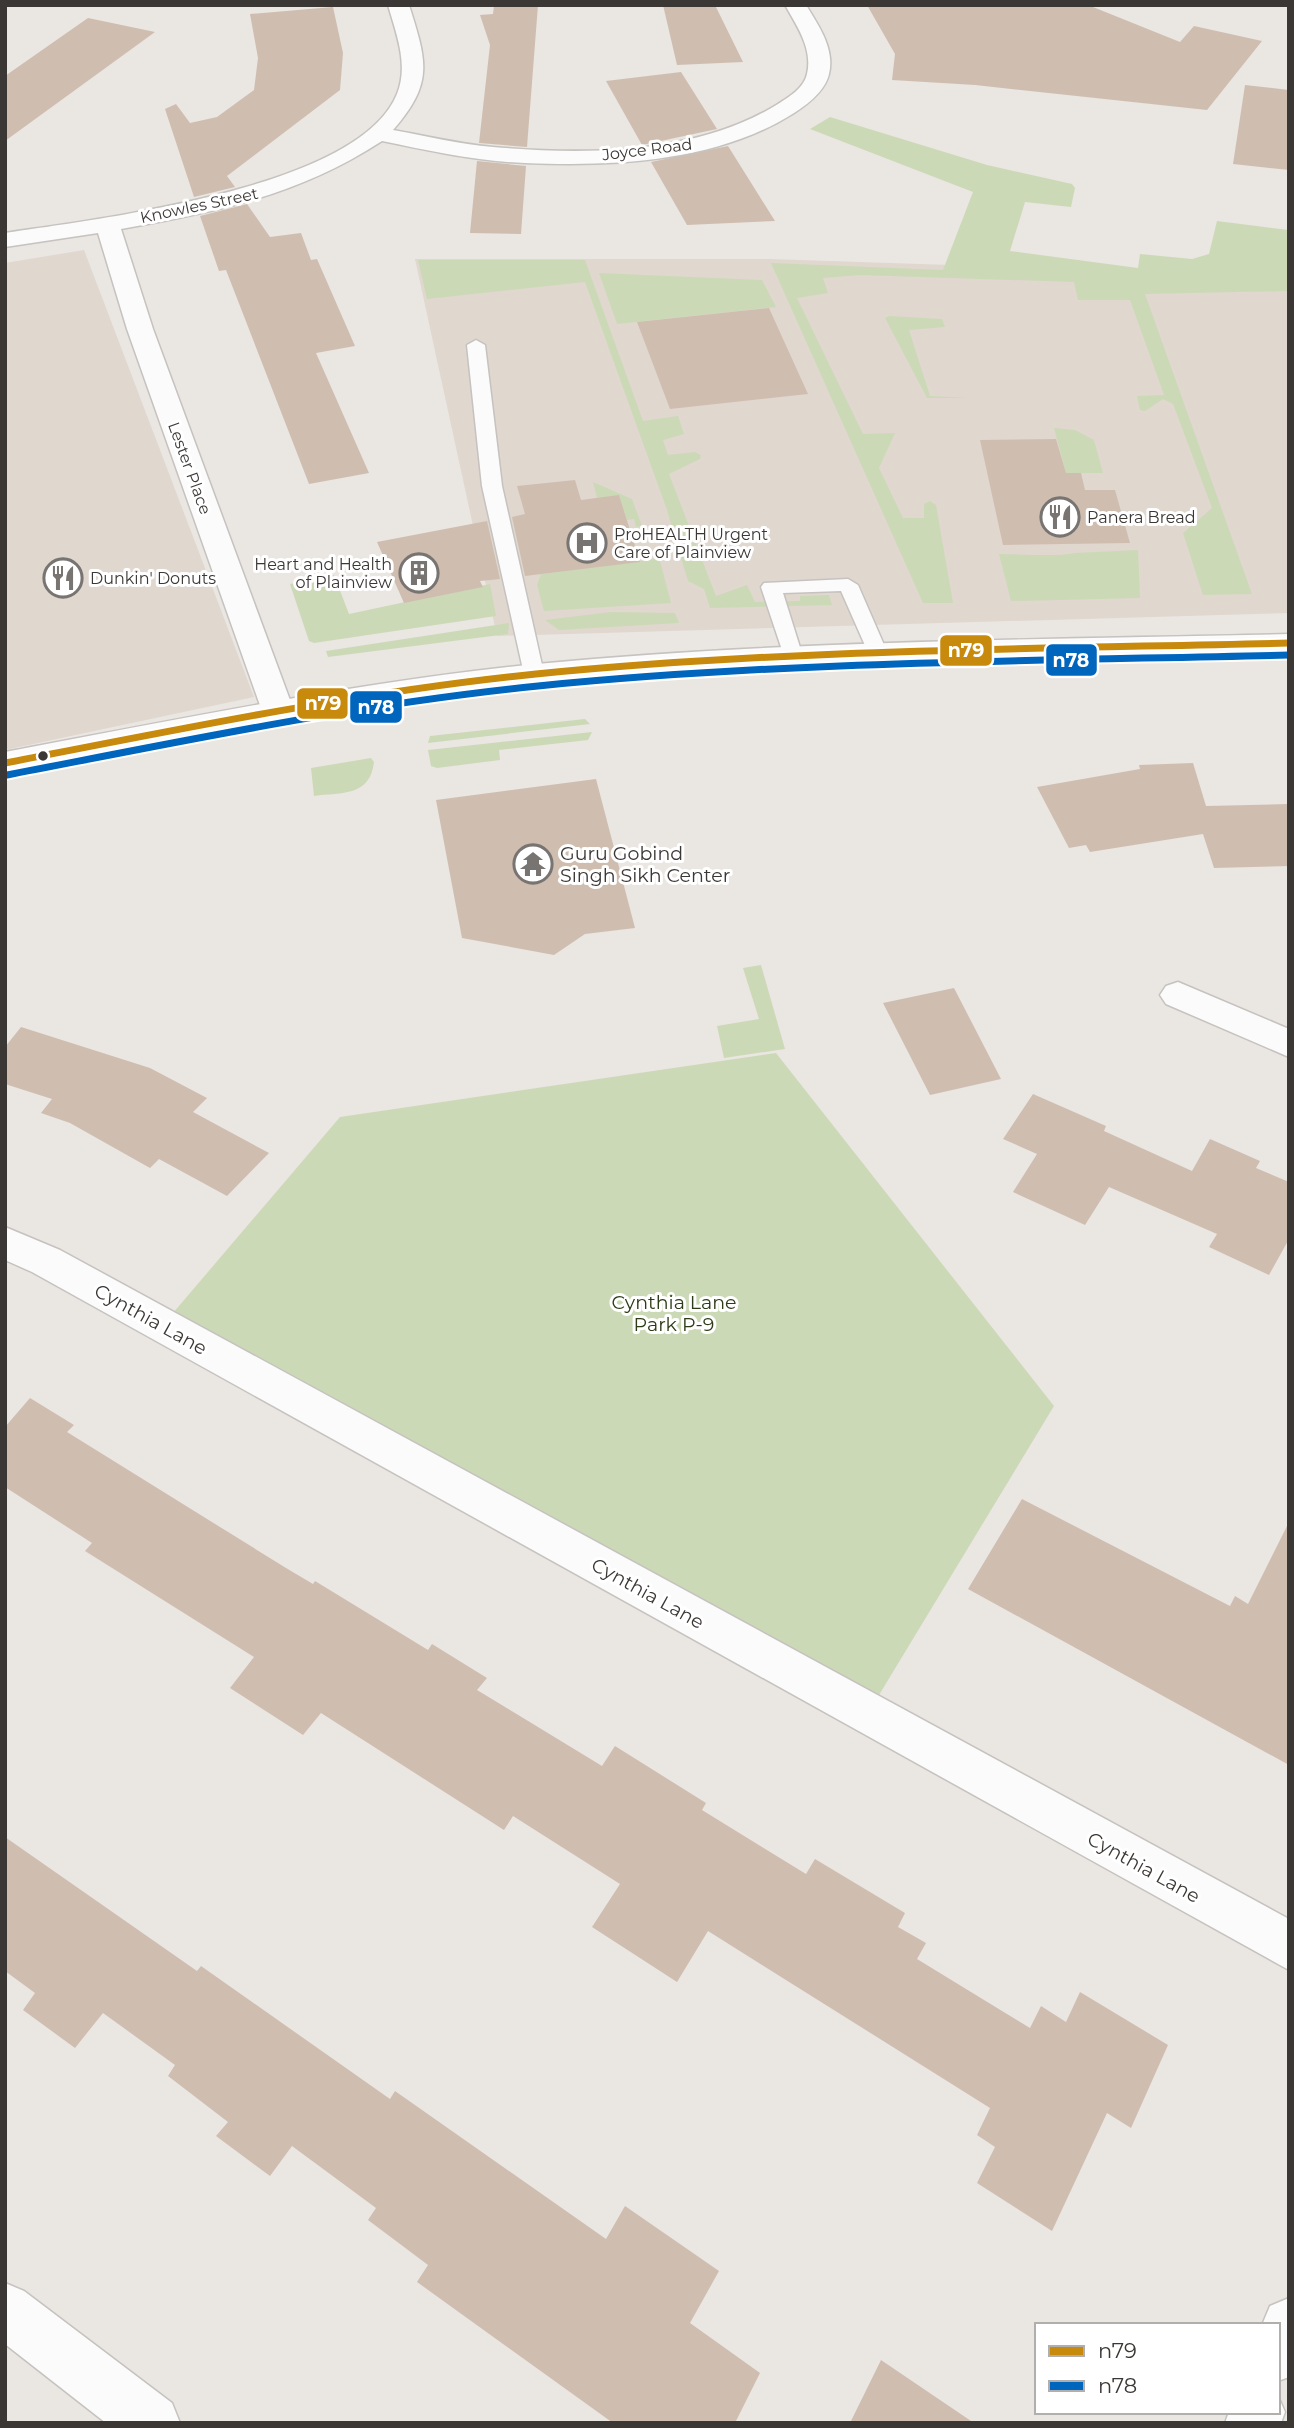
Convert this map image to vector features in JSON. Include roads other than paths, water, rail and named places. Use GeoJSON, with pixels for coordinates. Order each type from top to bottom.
{"type":"FeatureCollection","features":[{"type":"Feature","properties":{"kind":"street"},"geometry":{"type":"LineString","coordinates":[[380,134],[405,102],[413,70],[411,44],[398,5]]}},
{"type":"Feature","properties":{"kind":"street","name":"Joyce Road"},"geometry":{"type":"LineString","coordinates":[[380,134],[490,154],[585,157],[660,151],[722,138],[761,124],[787,110],[804,96],[818,76],[818,50],[795,5]]}},
{"type":"Feature","properties":{"kind":"street","name":"Knowles Street"},"geometry":{"type":"LineString","coordinates":[[5,240],[187,211],[266,190],[323,166],[380,134]]}},
{"type":"Feature","properties":{"kind":"street","name":"Lester Place"},"geometry":{"type":"LineString","coordinates":[[107,223],[140,329],[278,711]]}},
{"type":"Feature","properties":{"kind":"street"},"geometry":{"type":"LineString","coordinates":[[5,763],[278,711],[534,674],[793,657],[1289,643]]}},
{"type":"Feature","properties":{"kind":"street"},"geometry":{"type":"LineString","coordinates":[[1178,995],[1289,1044]]}},
{"type":"Feature","properties":{"kind":"street","name":"Cynthia Lane"},"geometry":{"type":"LineString","coordinates":[[5,1243],[46,1261],[1289,1947]]}},
{"type":"Feature","properties":{"kind":"street"},"geometry":{"type":"LineString","coordinates":[[5,2310],[152,2423]]}},
{"type":"Feature","properties":{"kind":"street"},"geometry":{"type":"LineString","coordinates":[[1280,2349],[1289,2325]]}},
{"type":"Feature","properties":{"kind":"lane"},"geometry":{"type":"LineString","coordinates":[[476,345],[492,486],[534,674]]}},
{"type":"Feature","properties":{"kind":"lane"},"geometry":{"type":"LineString","coordinates":[[793,657],[771,587],[848,585],[878,654]]}},
{"type":"Feature","properties":{"kind":"place","name":"Panera Bread"},"geometry":{"type":"Point","coordinates":[1060,517]}},
{"type":"Feature","properties":{"kind":"place","name":"ProHEALTH Urgent Care of Plainview"},"geometry":{"type":"Point","coordinates":[587,543]}},
{"type":"Feature","properties":{"kind":"place","name":"Heart and Health of Plainview"},"geometry":{"type":"Point","coordinates":[419,573]}},
{"type":"Feature","properties":{"kind":"place","name":"Dunkin' Donuts"},"geometry":{"type":"Point","coordinates":[63,578]}},
{"type":"Feature","properties":{"kind":"place","name":"Guru Gobind Singh Sikh Center"},"geometry":{"type":"Point","coordinates":[533,864]}},
{"type":"Feature","properties":{"kind":"park label","name":"Cynthia Lane Park P-9"},"geometry":{"type":"Point","coordinates":[674,1313]}}]}
